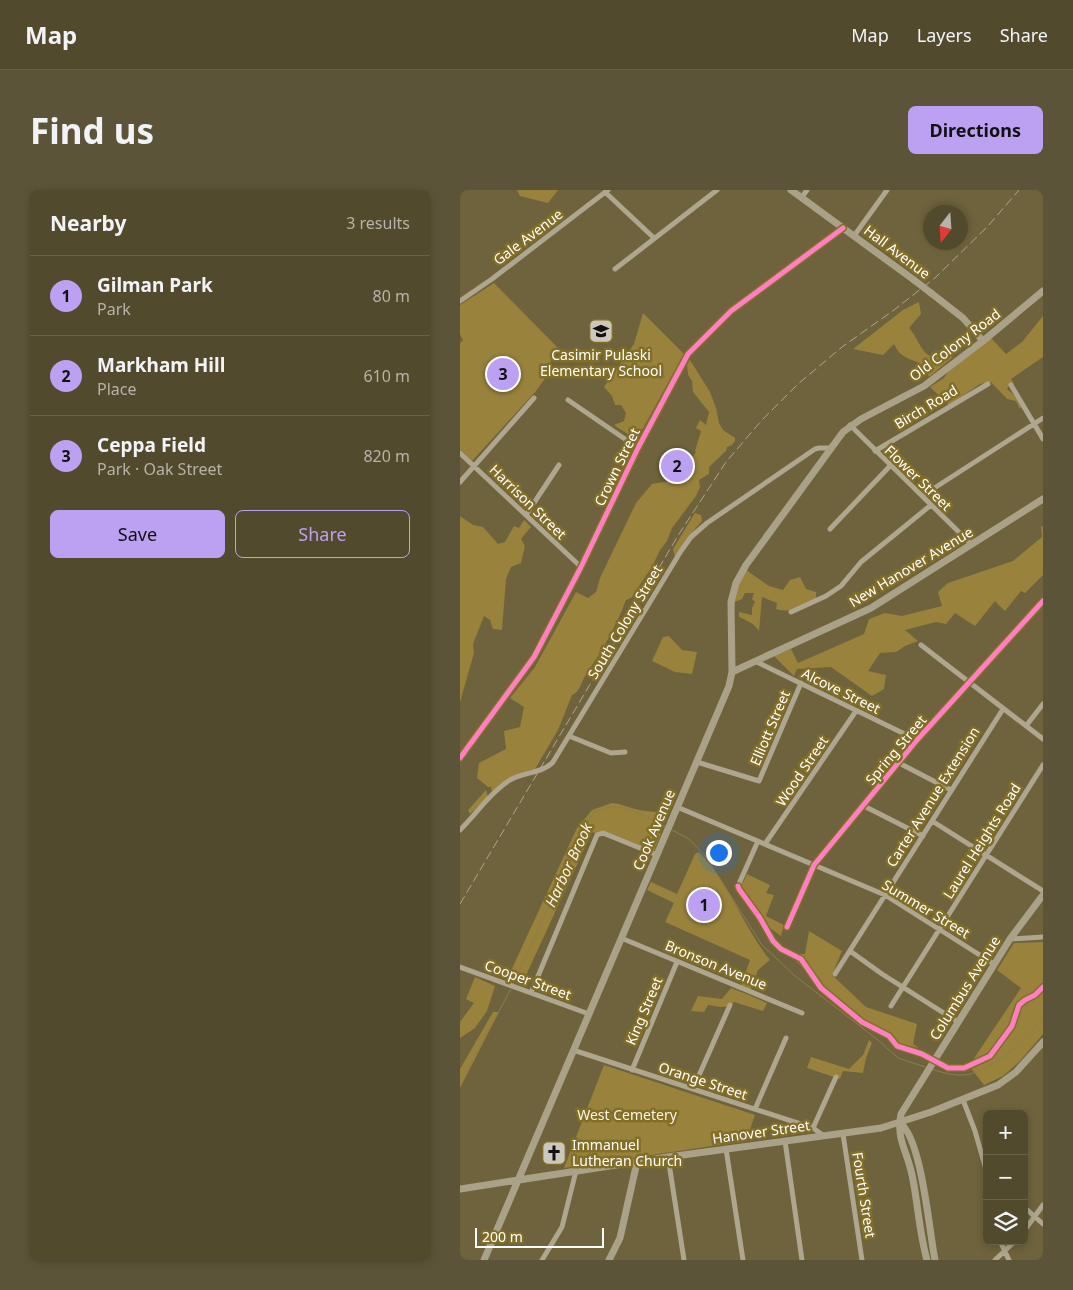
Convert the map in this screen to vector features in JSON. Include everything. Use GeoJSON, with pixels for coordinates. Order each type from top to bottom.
{"type":"FeatureCollection","features":[{"type":"Feature","properties":{"kind":"main road","name":"Hall Avenue"},"geometry":{"type":"LineString","coordinates":[[791,190],[963,318],[983,341]]}},
{"type":"Feature","properties":{"kind":"main road","name":"Crown Street"},"geometry":{"type":"LineString","coordinates":[[460,758],[534,657],[638,448],[688,354],[731,311],[843,228]]}},
{"type":"Feature","properties":{"kind":"main road","name":"Old Colony Road"},"geometry":{"type":"LineString","coordinates":[[850,425],[924,386],[983,341],[1043,291]]}},
{"type":"Feature","properties":{"kind":"main road","name":"Cook Avenue"},"geometry":{"type":"LineString","coordinates":[[484,1260],[729,686],[732,672],[730,614],[736,582],[746,565],[830,448],[850,425]]}},
{"type":"Feature","properties":{"kind":"main road","name":"New Hanover Avenue"},"geometry":{"type":"LineString","coordinates":[[732,672],[871,608],[1043,499]]}},
{"type":"Feature","properties":{"kind":"main road","name":"Columbus Avenue"},"geometry":{"type":"LineString","coordinates":[[900,1123],[903,1110],[925,1074],[1010,939],[1043,895]]}},
{"type":"Feature","properties":{"kind":"main road","name":"Hanover Street"},"geometry":{"type":"LineString","coordinates":[[460,1189],[668,1157],[881,1128],[963,1100],[998,1085],[1016,1072],[1043,1042]]}},
{"type":"Feature","properties":{"kind":"main road"},"geometry":{"type":"LineString","coordinates":[[900,1123],[909,1133],[920,1172],[935,1260]]}},
{"type":"Feature","properties":{"kind":"main road"},"geometry":{"type":"LineString","coordinates":[[900,1123],[900,1137],[912,1173],[927,1260]]}},
{"type":"Feature","properties":{"kind":"main road"},"geometry":{"type":"LineString","coordinates":[[609,1260],[620,1238],[637,1162]]}},
{"type":"Feature","properties":{"kind":"main road"},"geometry":{"type":"LineString","coordinates":[[912,1173],[920,1172]]}},
{"type":"Feature","properties":{"kind":"main road"},"geometry":{"type":"LineString","coordinates":[[918,1214],[927,1213]]}},
{"type":"Feature","properties":{"kind":"street"},"geometry":{"type":"LineString","coordinates":[[615,268],[717,190]]}},
{"type":"Feature","properties":{"kind":"street"},"geometry":{"type":"LineString","coordinates":[[802,197],[807,190]]}},
{"type":"Feature","properties":{"kind":"street"},"geometry":{"type":"LineString","coordinates":[[854,236],[886,190]]}},
{"type":"Feature","properties":{"kind":"street"},"geometry":{"type":"LineString","coordinates":[[606,191],[654,238]]}},
{"type":"Feature","properties":{"kind":"street","name":"Gale Avenue"},"geometry":{"type":"LineString","coordinates":[[460,300],[492,279],[606,191]]}},
{"type":"Feature","properties":{"kind":"street","name":"Birch Road"},"geometry":{"type":"LineString","coordinates":[[875,451],[988,384]]}},
{"type":"Feature","properties":{"kind":"street"},"geometry":{"type":"LineString","coordinates":[[1011,385],[1043,438]]}},
{"type":"Feature","properties":{"kind":"street"},"geometry":{"type":"LineString","coordinates":[[460,482],[534,398]]}},
{"type":"Feature","properties":{"kind":"street"},"geometry":{"type":"LineString","coordinates":[[568,400],[638,448]]}},
{"type":"Feature","properties":{"kind":"street"},"geometry":{"type":"LineString","coordinates":[[922,496],[1043,418]]}},
{"type":"Feature","properties":{"kind":"street","name":"Flower Street"},"geometry":{"type":"LineString","coordinates":[[850,425],[972,545]]}},
{"type":"Feature","properties":{"kind":"street","name":"South Colony Street"},"geometry":{"type":"LineString","coordinates":[[460,830],[509,781],[525,773],[550,765],[558,757],[691,537],[707,523],[815,449],[830,448]]}},
{"type":"Feature","properties":{"kind":"street","name":"Harrison Street"},"geometry":{"type":"LineString","coordinates":[[460,453],[580,567]]}},
{"type":"Feature","properties":{"kind":"street"},"geometry":{"type":"LineString","coordinates":[[526,515],[559,465]]}},
{"type":"Feature","properties":{"kind":"street"},"geometry":{"type":"LineString","coordinates":[[830,529],[890,466]]}},
{"type":"Feature","properties":{"kind":"street"},"geometry":{"type":"LineString","coordinates":[[791,612],[826,596],[841,586],[861,562],[931,505]]}},
{"type":"Feature","properties":{"kind":"street","name":"Spring Street"},"geometry":{"type":"LineString","coordinates":[[787,927],[814,865],[917,740],[1043,601]]}},
{"type":"Feature","properties":{"kind":"street"},"geometry":{"type":"LineString","coordinates":[[921,645],[1043,739]]}},
{"type":"Feature","properties":{"kind":"street","name":"Alcove Street"},"geometry":{"type":"LineString","coordinates":[[755,662],[917,740]]}},
{"type":"Feature","properties":{"kind":"street","name":"Elliott Street"},"geometry":{"type":"LineString","coordinates":[[696,762],[759,781],[800,684]]}},
{"type":"Feature","properties":{"kind":"street"},"geometry":{"type":"LineString","coordinates":[[1026,726],[1043,704]]}},
{"type":"Feature","properties":{"kind":"street","name":"Carter Avenue Extension"},"geometry":{"type":"LineString","coordinates":[[835,974],[1002,709]]}},
{"type":"Feature","properties":{"kind":"street","name":"Wood Street"},"geometry":{"type":"LineString","coordinates":[[765,844],[856,711]]}},
{"type":"Feature","properties":{"kind":"street"},"geometry":{"type":"LineString","coordinates":[[570,736],[611,753],[625,752]]}},
{"type":"Feature","properties":{"kind":"street"},"geometry":{"type":"LineString","coordinates":[[899,763],[951,790]]}},
{"type":"Feature","properties":{"kind":"street","name":"Laurel Heights Road"},"geometry":{"type":"LineString","coordinates":[[891,1006],[1043,765]]}},
{"type":"Feature","properties":{"kind":"street"},"geometry":{"type":"LineString","coordinates":[[864,806],[923,836]]}},
{"type":"Feature","properties":{"kind":"street","name":"Summer Street"},"geometry":{"type":"LineString","coordinates":[[677,807],[885,895],[994,964]]}},
{"type":"Feature","properties":{"kind":"street"},"geometry":{"type":"LineString","coordinates":[[932,822],[1043,891]]}},
{"type":"Feature","properties":{"kind":"street"},"geometry":{"type":"LineString","coordinates":[[530,993],[597,835],[603,833],[657,855]]}},
{"type":"Feature","properties":{"kind":"street"},"geometry":{"type":"LineString","coordinates":[[738,886],[758,841]]}},
{"type":"Feature","properties":{"kind":"street"},"geometry":{"type":"LineString","coordinates":[[1010,939],[1043,937]]}},
{"type":"Feature","properties":{"kind":"street","name":"Bronson Avenue"},"geometry":{"type":"LineString","coordinates":[[621,938],[802,1013]]}},
{"type":"Feature","properties":{"kind":"street"},"geometry":{"type":"LineString","coordinates":[[850,951],[903,988],[958,1022]]}},
{"type":"Feature","properties":{"kind":"street","name":"King Street"},"geometry":{"type":"LineString","coordinates":[[632,1070],[677,962]]}},
{"type":"Feature","properties":{"kind":"street","name":"Cooper Street"},"geometry":{"type":"LineString","coordinates":[[460,967],[588,1014]]}},
{"type":"Feature","properties":{"kind":"street"},"geometry":{"type":"LineString","coordinates":[[693,1090],[730,1005]]}},
{"type":"Feature","properties":{"kind":"street"},"geometry":{"type":"LineString","coordinates":[[755,1109],[786,1038]]}},
{"type":"Feature","properties":{"kind":"street","name":"Orange Street"},"geometry":{"type":"LineString","coordinates":[[573,1050],[813,1128],[824,1136]]}},
{"type":"Feature","properties":{"kind":"street"},"geometry":{"type":"LineString","coordinates":[[813,1128],[836,1077]]}},
{"type":"Feature","properties":{"kind":"street"},"geometry":{"type":"LineString","coordinates":[[963,1100],[983,1159]]}},
{"type":"Feature","properties":{"kind":"street","name":"Fourth Street"},"geometry":{"type":"LineString","coordinates":[[843,1134],[862,1260]]}},
{"type":"Feature","properties":{"kind":"street"},"geometry":{"type":"LineString","coordinates":[[785,1142],[802,1260]]}},
{"type":"Feature","properties":{"kind":"street"},"geometry":{"type":"LineString","coordinates":[[726,1149],[743,1260]]}},
{"type":"Feature","properties":{"kind":"street"},"geometry":{"type":"LineString","coordinates":[[668,1157],[684,1260]]}},
{"type":"Feature","properties":{"kind":"street"},"geometry":{"type":"LineString","coordinates":[[542,1260],[564,1222],[576,1171]]}},
{"type":"Feature","properties":{"kind":"street"},"geometry":{"type":"LineString","coordinates":[[1028,1226],[1043,1205]]}},
{"type":"Feature","properties":{"kind":"street"},"geometry":{"type":"LineString","coordinates":[[1028,1211],[1043,1224]]}},
{"type":"Feature","properties":{"kind":"street"},"geometry":{"type":"LineString","coordinates":[[1001,1245],[1009,1260]]}},
{"type":"Feature","properties":{"kind":"street"},"geometry":{"type":"LineString","coordinates":[[995,1260],[1011,1245]]}},
{"type":"Feature","properties":{"kind":"green space"},"geometry":{"type":"Polygon","coordinates":[[[517,190],[558,190],[548,203],[520,196],[517,190]]]}},
{"type":"Feature","properties":{"kind":"green space"},"geometry":{"type":"Polygon","coordinates":[[[494,283],[559,349],[551,360],[546,377],[536,391],[472,461],[460,449],[460,343],[463,340],[460,334],[460,305],[494,283]]]}},
{"type":"Feature","properties":{"kind":"green space"},"geometry":{"type":"Polygon","coordinates":[[[919,302],[921,314],[909,328],[928,355],[932,357],[937,352],[953,357],[929,377],[920,364],[901,354],[894,344],[883,355],[853,349],[903,310],[919,302]]]}},
{"type":"Feature","properties":{"kind":"green space"},"geometry":{"type":"Polygon","coordinates":[[[643,313],[684,354],[637,439],[614,425],[624,421],[626,413],[621,405],[615,405],[612,396],[604,387],[634,344],[643,313]]]}},
{"type":"Feature","properties":{"kind":"green space"},"geometry":{"type":"Polygon","coordinates":[[[1043,316],[1043,357],[1011,379],[1014,384],[1010,384],[1007,389],[1014,395],[1021,407],[1020,409],[1016,401],[1007,399],[991,382],[980,384],[949,405],[930,387],[944,378],[948,372],[991,338],[1006,354],[1022,342],[1043,316]]]}},
{"type":"Feature","properties":{"kind":"green space"},"geometry":{"type":"Polygon","coordinates":[[[690,360],[710,392],[719,423],[723,430],[735,438],[735,441],[709,467],[709,474],[699,480],[700,487],[696,496],[672,528],[652,567],[631,598],[626,600],[608,640],[585,676],[579,690],[572,695],[558,730],[535,769],[512,778],[492,793],[491,787],[488,787],[477,778],[479,763],[506,749],[504,731],[520,727],[524,707],[510,698],[535,667],[576,592],[588,598],[596,592],[600,578],[636,503],[652,484],[670,481],[680,465],[675,461],[680,455],[690,461],[696,452],[701,431],[696,428],[700,420],[706,425],[709,412],[693,392],[687,365],[690,360]]]}},
{"type":"Feature","properties":{"kind":"green space"},"geometry":{"type":"Polygon","coordinates":[[[695,513],[701,515],[702,521],[675,557],[673,549],[695,513]]]}},
{"type":"Feature","properties":{"kind":"green space"},"geometry":{"type":"Polygon","coordinates":[[[460,516],[473,525],[483,527],[498,544],[505,542],[514,526],[519,528],[524,520],[531,527],[521,539],[525,546],[521,563],[511,567],[506,579],[502,630],[493,629],[490,620],[484,616],[473,644],[474,653],[460,702],[460,516]]]}},
{"type":"Feature","properties":{"kind":"green space"},"geometry":{"type":"Polygon","coordinates":[[[1043,526],[1043,575],[1025,593],[1021,591],[1005,611],[995,601],[975,626],[955,613],[946,624],[936,622],[905,630],[918,641],[896,652],[880,653],[868,671],[886,675],[884,689],[872,696],[831,667],[797,669],[794,676],[774,656],[791,649],[798,663],[864,634],[869,619],[885,613],[902,616],[942,606],[938,592],[948,583],[1013,561],[1042,537],[1041,527],[1043,526]]]}},
{"type":"Feature","properties":{"kind":"green space"},"geometry":{"type":"Polygon","coordinates":[[[746,570],[769,586],[783,590],[790,580],[800,577],[806,589],[816,592],[816,599],[797,608],[781,610],[776,609],[777,603],[762,597],[759,631],[753,624],[739,617],[739,612],[752,615],[752,608],[755,602],[752,599],[754,593],[745,593],[742,599],[735,602],[734,612],[732,611],[738,585],[746,570]]]}},
{"type":"Feature","properties":{"kind":"green space"},"geometry":{"type":"Polygon","coordinates":[[[669,636],[682,650],[697,652],[692,674],[675,672],[652,661],[663,637],[669,636]]]}},
{"type":"Feature","properties":{"kind":"green space"},"geometry":{"type":"Polygon","coordinates":[[[486,790],[488,797],[470,814],[468,810],[486,790]]]}},
{"type":"Feature","properties":{"kind":"green space"},"geometry":{"type":"Polygon","coordinates":[[[612,803],[656,812],[666,817],[653,853],[592,832],[522,984],[508,980],[577,828],[592,810],[612,803]]]}},
{"type":"Feature","properties":{"kind":"green space"},"geometry":{"type":"Polygon","coordinates":[[[699,852],[719,877],[760,947],[770,960],[758,970],[751,989],[741,985],[750,960],[665,922],[674,903],[647,890],[651,882],[677,894],[695,854],[699,852]]]}},
{"type":"Feature","properties":{"kind":"green space"},"geometry":{"type":"Polygon","coordinates":[[[747,874],[770,885],[766,893],[774,895],[766,916],[784,925],[781,936],[760,921],[748,907],[750,897],[742,893],[740,889],[747,874]]]}},
{"type":"Feature","properties":{"kind":"green space"},"geometry":{"type":"Polygon","coordinates":[[[809,931],[842,951],[832,975],[866,1007],[917,1024],[913,1044],[919,1048],[901,1044],[849,1010],[784,950],[792,954],[805,954],[809,931]]]}},
{"type":"Feature","properties":{"kind":"green space"},"geometry":{"type":"Polygon","coordinates":[[[1043,942],[1043,1034],[1019,1062],[1003,1076],[984,1085],[969,1066],[1021,988],[997,970],[1014,943],[1043,942]]]}},
{"type":"Feature","properties":{"kind":"green space"},"geometry":{"type":"Polygon","coordinates":[[[475,977],[495,986],[487,1011],[475,1028],[460,1038],[460,1022],[474,1003],[466,999],[475,977]]]}},
{"type":"Feature","properties":{"kind":"green space"},"geometry":{"type":"Polygon","coordinates":[[[731,988],[767,1003],[763,1011],[734,1002],[726,1007],[708,1005],[704,1012],[691,1011],[698,996],[722,999],[731,988]]]}},
{"type":"Feature","properties":{"kind":"green space"},"geometry":{"type":"Polygon","coordinates":[[[493,1012],[499,1012],[460,1088],[460,1069],[493,1012]]]}},
{"type":"Feature","properties":{"kind":"green space"},"geometry":{"type":"Polygon","coordinates":[[[869,1040],[872,1043],[863,1073],[843,1071],[840,1079],[807,1068],[811,1057],[849,1069],[863,1055],[869,1040]]]}},
{"type":"Feature","properties":{"kind":"green space","name":"West Cemetery"},"geometry":{"type":"Polygon","coordinates":[[[604,1065],[755,1115],[746,1141],[564,1168],[604,1065]]]}},
{"type":"Feature","properties":{"kind":"waterway","name":"Harbor Brook"},"geometry":{"type":"LineString","coordinates":[[513,985],[589,819],[597,811],[616,807],[636,812],[665,826]]}},
{"type":"Feature","properties":{"kind":"waterway","name":"Harbor Brook"},"geometry":{"type":"LineString","coordinates":[[670,829],[689,839],[706,857],[762,945],[795,976],[878,1040],[898,1058],[925,1067]]}},
{"type":"Feature","properties":{"kind":"waterway","name":"Harbor Brook"},"geometry":{"type":"LineString","coordinates":[[460,1083],[511,989]]}},
{"type":"Feature","properties":{"kind":"waterway","name":"Harbor Brook"},"geometry":{"type":"LineString","coordinates":[[931,1069],[961,1075],[981,1070],[1001,1059],[1028,1035],[1043,1018]]}},
{"type":"Feature","properties":{"kind":"railway"},"geometry":{"type":"LineString","coordinates":[[460,904],[679,534],[726,462],[762,420],[798,384],[842,347],[936,277],[988,226],[1019,190]]}},
{"type":"Feature","properties":{"kind":"cycle path"},"geometry":{"type":"LineString","coordinates":[[460,758],[534,657],[581,567],[638,448],[688,354],[731,311],[843,228]]}},
{"type":"Feature","properties":{"kind":"cycle path"},"geometry":{"type":"LineString","coordinates":[[787,927],[814,865],[917,740],[1043,601]]}},
{"type":"Feature","properties":{"kind":"cycle path"},"geometry":{"type":"LineString","coordinates":[[738,886],[773,941],[781,949],[801,959],[821,988],[862,1022],[889,1036],[897,1046],[922,1054],[948,1068],[964,1068],[990,1056],[1012,1026],[1019,1005],[1035,995],[1043,987]]}},
{"type":"Feature","properties":{"kind":"place","name":"Casimir Pulaski Elementary School"},"geometry":{"type":"Point","coordinates":[601,331]}},
{"type":"Feature","properties":{"kind":"place","name":"Ceppa Field"},"geometry":{"type":"Point","coordinates":[503,374]}},
{"type":"Feature","properties":{"kind":"place","name":"Markham Hill"},"geometry":{"type":"Point","coordinates":[677,466]}},
{"type":"Feature","properties":{"kind":"place","name":"Gilman Park"},"geometry":{"type":"Point","coordinates":[704,905]}},
{"type":"Feature","properties":{"kind":"place","name":"Immanuel Lutheran Church"},"geometry":{"type":"Point","coordinates":[554,1153]}}]}
